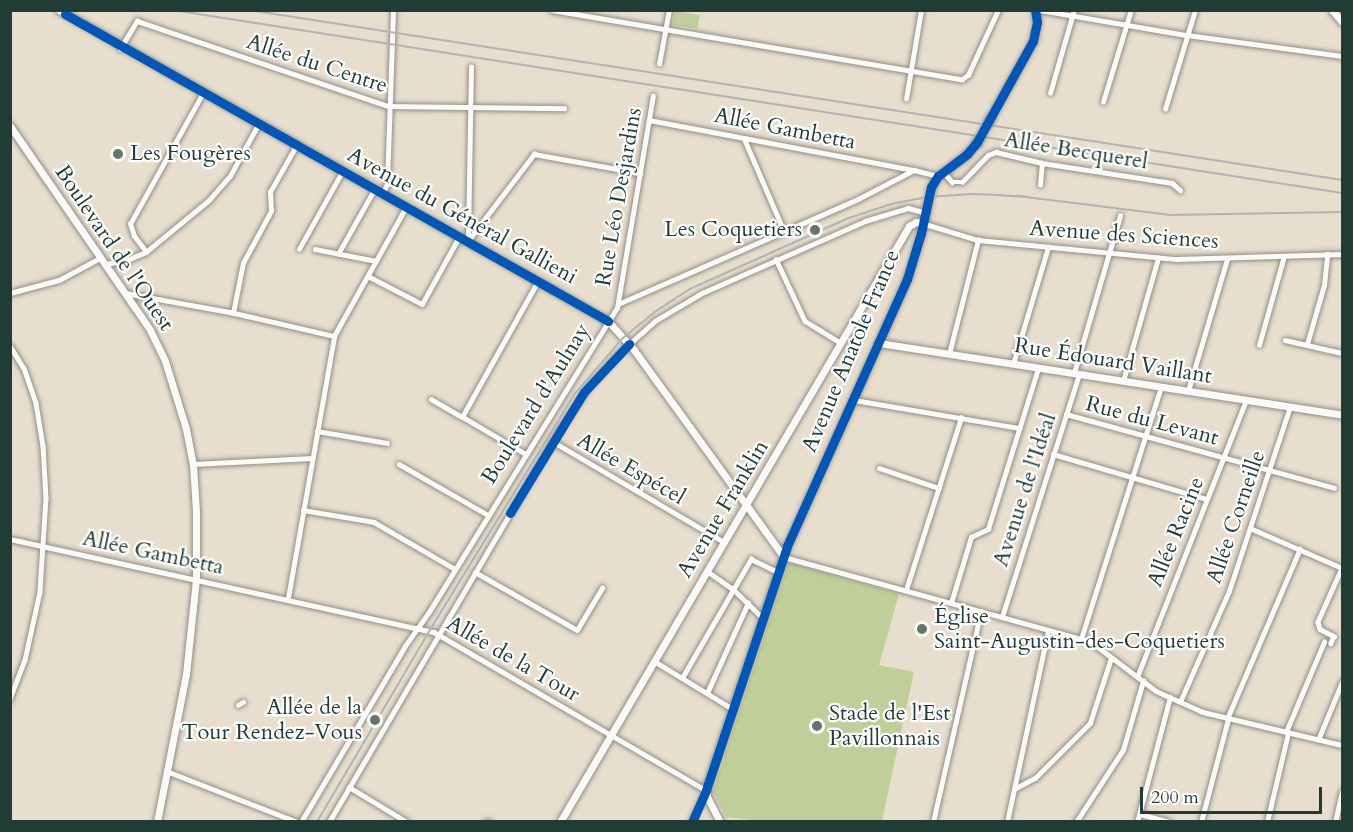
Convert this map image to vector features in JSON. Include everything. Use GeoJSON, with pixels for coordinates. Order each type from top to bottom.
{"type":"FeatureCollection","features":[{"type":"Feature","properties":{"kind":"street","name":"Avenue du Général Gallieni"},"geometry":{"type":"LineString","coordinates":[[52,10],[608,321],[629,344],[784,557]]}},
{"type":"Feature","properties":{"kind":"street","name":"Avenue du Général Gallieni"},"geometry":{"type":"LineString","coordinates":[[59,10],[121,48]]}},
{"type":"Feature","properties":{"kind":"street"},"geometry":{"type":"LineString","coordinates":[[382,194],[387,184],[393,10]]}},
{"type":"Feature","properties":{"kind":"street"},"geometry":{"type":"LineString","coordinates":[[552,10],[957,78],[964,78],[998,10]]}},
{"type":"Feature","properties":{"kind":"street"},"geometry":{"type":"LineString","coordinates":[[659,64],[669,10]]}},
{"type":"Feature","properties":{"kind":"street"},"geometry":{"type":"LineString","coordinates":[[906,99],[921,10]]}},
{"type":"Feature","properties":{"kind":"street","name":"Avenue Anatole France"},"geometry":{"type":"LineString","coordinates":[[706,790],[778,572],[907,279],[921,233],[921,223],[931,187],[941,174],[967,154],[977,142],[1033,41],[1037,22],[1035,10]]}},
{"type":"Feature","properties":{"kind":"street"},"geometry":{"type":"LineString","coordinates":[[1040,10],[1073,13],[1187,35],[1342,56]]}},
{"type":"Feature","properties":{"kind":"street"},"geometry":{"type":"LineString","coordinates":[[1103,102],[1131,10]]}},
{"type":"Feature","properties":{"kind":"street"},"geometry":{"type":"LineString","coordinates":[[1165,110],[1195,10]]}},
{"type":"Feature","properties":{"kind":"street"},"geometry":{"type":"LineString","coordinates":[[1332,10],[1342,22]]}},
{"type":"Feature","properties":{"kind":"street"},"geometry":{"type":"LineString","coordinates":[[1050,93],[1073,13]]}},
{"type":"Feature","properties":{"kind":"street"},"geometry":{"type":"LineString","coordinates":[[121,48],[141,14]]}},
{"type":"Feature","properties":{"kind":"street","name":"Allée du Centre"},"geometry":{"type":"LineString","coordinates":[[137,21],[388,106],[564,108]]}},
{"type":"Feature","properties":{"kind":"street"},"geometry":{"type":"LineString","coordinates":[[467,242],[470,226],[471,68]]}},
{"type":"Feature","properties":{"kind":"street"},"geometry":{"type":"LineString","coordinates":[[146,252],[134,236],[130,224],[203,93]]}},
{"type":"Feature","properties":{"kind":"street","name":"Rue Léo Desjardins"},"geometry":{"type":"LineString","coordinates":[[618,303],[653,96]]}},
{"type":"Feature","properties":{"kind":"street","name":"Allée Gambetta"},"geometry":{"type":"LineString","coordinates":[[649,120],[914,170]]}},
{"type":"Feature","properties":{"kind":"street"},"geometry":{"type":"LineString","coordinates":[[10,293],[59,280],[103,261],[127,260],[146,252],[220,188],[258,124]]}},
{"type":"Feature","properties":{"kind":"street","name":"Boulevard de l'Ouest"},"geometry":{"type":"LineString","coordinates":[[10,126],[150,330],[176,393],[193,464],[196,579],[186,674],[169,772],[157,822]]}},
{"type":"Feature","properties":{"kind":"street"},"geometry":{"type":"LineString","coordinates":[[744,138],[783,231]]}},
{"type":"Feature","properties":{"kind":"street"},"geometry":{"type":"LineString","coordinates":[[233,313],[243,263],[271,211],[270,192],[296,146]]}},
{"type":"Feature","properties":{"kind":"street","name":"Allée Becquerel"},"geometry":{"type":"LineString","coordinates":[[941,174],[952,182],[962,182],[993,153],[1172,183],[1180,190]]}},
{"type":"Feature","properties":{"kind":"street"},"geometry":{"type":"LineString","coordinates":[[467,242],[534,154],[640,173]]}},
{"type":"Feature","properties":{"kind":"street"},"geometry":{"type":"LineString","coordinates":[[1040,185],[1042,163]]}},
{"type":"Feature","properties":{"kind":"street"},"geometry":{"type":"LineString","coordinates":[[618,303],[858,199],[914,170],[941,174]]}},
{"type":"Feature","properties":{"kind":"street"},"geometry":{"type":"LineString","coordinates":[[299,249],[342,172]]}},
{"type":"Feature","properties":{"kind":"street"},"geometry":{"type":"LineString","coordinates":[[338,254],[374,190]]}},
{"type":"Feature","properties":{"kind":"street"},"geometry":{"type":"LineString","coordinates":[[288,598],[334,336],[406,207]]}},
{"type":"Feature","properties":{"kind":"street","name":"Boulevard d'Aulnay"},"geometry":{"type":"LineString","coordinates":[[329,822],[552,441],[589,386],[629,344],[655,321],[702,293],[776,259],[873,218],[908,208],[924,212]]}},
{"type":"Feature","properties":{"kind":"street","name":"Avenue de l'Idéal"},"geometry":{"type":"LineString","coordinates":[[1002,617],[1066,414],[1120,216]]}},
{"type":"Feature","properties":{"kind":"street","name":"Avenue Franklin"},"geometry":{"type":"LineString","coordinates":[[560,822],[909,226],[916,222],[921,223]]}},
{"type":"Feature","properties":{"kind":"street","name":"Avenue des Sciences"},"geometry":{"type":"LineString","coordinates":[[921,223],[978,240],[1158,258],[1227,259],[1342,254]]}},
{"type":"Feature","properties":{"kind":"street"},"geometry":{"type":"LineString","coordinates":[[368,276],[422,304],[459,237]]}},
{"type":"Feature","properties":{"kind":"street"},"geometry":{"type":"LineString","coordinates":[[949,354],[978,240]]}},
{"type":"Feature","properties":{"kind":"street"},"geometry":{"type":"LineString","coordinates":[[1013,364],[1048,247]]}},
{"type":"Feature","properties":{"kind":"street"},"geometry":{"type":"LineString","coordinates":[[315,249],[376,261]]}},
{"type":"Feature","properties":{"kind":"street"},"geometry":{"type":"LineString","coordinates":[[1307,345],[1324,285],[1327,254]]}},
{"type":"Feature","properties":{"kind":"street"},"geometry":{"type":"LineString","coordinates":[[1259,345],[1284,256]]}},
{"type":"Feature","properties":{"kind":"street"},"geometry":{"type":"LineString","coordinates":[[1123,381],[1158,258]]}},
{"type":"Feature","properties":{"kind":"street"},"geometry":{"type":"LineString","coordinates":[[776,259],[806,321],[841,343]]}},
{"type":"Feature","properties":{"kind":"street"},"geometry":{"type":"LineString","coordinates":[[1188,391],[1227,259]]}},
{"type":"Feature","properties":{"kind":"street"},"geometry":{"type":"LineString","coordinates":[[462,417],[538,281]]}},
{"type":"Feature","properties":{"kind":"street"},"geometry":{"type":"LineString","coordinates":[[125,293],[233,313],[334,336]]}},
{"type":"Feature","properties":{"kind":"street","name":"Boulevard d'Aulnay"},"geometry":{"type":"LineString","coordinates":[[299,822],[405,646],[419,627],[618,303]]}},
{"type":"Feature","properties":{"kind":"street"},"geometry":{"type":"LineString","coordinates":[[1285,340],[1342,353]]}},
{"type":"Feature","properties":{"kind":"street","name":"Rue Édouard Vaillant"},"geometry":{"type":"LineString","coordinates":[[879,343],[1342,415]]}},
{"type":"Feature","properties":{"kind":"street"},"geometry":{"type":"LineString","coordinates":[[10,346],[31,384],[39,417],[45,474],[45,546],[40,592],[32,633],[11,696]]}},
{"type":"Feature","properties":{"kind":"street"},"geometry":{"type":"LineString","coordinates":[[951,603],[971,537],[988,529],[1038,368]]}},
{"type":"Feature","properties":{"kind":"street"},"geometry":{"type":"LineString","coordinates":[[1081,639],[1161,387]]}},
{"type":"Feature","properties":{"kind":"street"},"geometry":{"type":"LineString","coordinates":[[431,399],[525,454]]}},
{"type":"Feature","properties":{"kind":"street"},"geometry":{"type":"LineString","coordinates":[[854,400],[1020,428]]}},
{"type":"Feature","properties":{"kind":"street","name":"Allée Racine"},"geometry":{"type":"LineString","coordinates":[[1137,676],[1246,400]]}},
{"type":"Feature","properties":{"kind":"street","name":"Allée Corneille"},"geometry":{"type":"LineString","coordinates":[[1180,702],[1229,591],[1290,407]]}},
{"type":"Feature","properties":{"kind":"street","name":"Rue du Levant"},"geometry":{"type":"LineString","coordinates":[[1066,414],[1334,488]]}},
{"type":"Feature","properties":{"kind":"street"},"geometry":{"type":"LineString","coordinates":[[906,590],[961,418]]}},
{"type":"Feature","properties":{"kind":"street"},"geometry":{"type":"LineString","coordinates":[[317,431],[387,443]]}},
{"type":"Feature","properties":{"kind":"street","name":"Allée Espécel"},"geometry":{"type":"LineString","coordinates":[[552,441],[724,542]]}},
{"type":"Feature","properties":{"kind":"street"},"geometry":{"type":"LineString","coordinates":[[1053,454],[1207,499]]}},
{"type":"Feature","properties":{"kind":"street"},"geometry":{"type":"LineString","coordinates":[[193,464],[312,458]]}},
{"type":"Feature","properties":{"kind":"street"},"geometry":{"type":"LineString","coordinates":[[399,464],[488,515]]}},
{"type":"Feature","properties":{"kind":"street"},"geometry":{"type":"LineString","coordinates":[[879,468],[939,488]]}},
{"type":"Feature","properties":{"kind":"street"},"geometry":{"type":"LineString","coordinates":[[303,510],[374,522],[455,569]]}},
{"type":"Feature","properties":{"kind":"street"},"geometry":{"type":"LineString","coordinates":[[1250,528],[1342,568],[1318,622],[1320,629],[1334,636],[1331,643]]}},
{"type":"Feature","properties":{"kind":"street","name":"Allée Gambetta"},"geometry":{"type":"LineString","coordinates":[[10,539],[288,598]]}},
{"type":"Feature","properties":{"kind":"street"},"geometry":{"type":"LineString","coordinates":[[1201,822],[1228,719],[1300,549]]}},
{"type":"Feature","properties":{"kind":"street"},"geometry":{"type":"LineString","coordinates":[[784,557],[1090,641],[1143,681],[1170,698],[1228,719],[1342,745]]}},
{"type":"Feature","properties":{"kind":"street"},"geometry":{"type":"LineString","coordinates":[[682,678],[751,559],[778,572]]}},
{"type":"Feature","properties":{"kind":"street"},"geometry":{"type":"LineString","coordinates":[[707,571],[734,590],[763,618]]}},
{"type":"Feature","properties":{"kind":"street"},"geometry":{"type":"LineString","coordinates":[[475,572],[577,630],[602,588]]}},
{"type":"Feature","properties":{"kind":"street","name":"Allée de la Tour"},"geometry":{"type":"LineString","coordinates":[[288,598],[419,627],[439,634],[706,790]]}},
{"type":"Feature","properties":{"kind":"street"},"geometry":{"type":"LineString","coordinates":[[707,693],[748,603]]}},
{"type":"Feature","properties":{"kind":"street"},"geometry":{"type":"LineString","coordinates":[[933,822],[981,611]]}},
{"type":"Feature","properties":{"kind":"street"},"geometry":{"type":"LineString","coordinates":[[1007,822],[1048,630]]}},
{"type":"Feature","properties":{"kind":"street"},"geometry":{"type":"LineString","coordinates":[[1267,822],[1287,732],[1324,642]]}},
{"type":"Feature","properties":{"kind":"street"},"geometry":{"type":"LineString","coordinates":[[1014,789],[1035,778],[1081,733],[1094,716],[1112,658]]}},
{"type":"Feature","properties":{"kind":"street"},"geometry":{"type":"LineString","coordinates":[[654,661],[733,709]]}},
{"type":"Feature","properties":{"kind":"street"},"geometry":{"type":"LineString","coordinates":[[1076,822],[1124,750],[1143,681]]}},
{"type":"Feature","properties":{"kind":"street"},"geometry":{"type":"LineString","coordinates":[[1318,740],[1342,682]]}},
{"type":"Feature","properties":{"kind":"street"},"geometry":{"type":"LineString","coordinates":[[1137,822],[1170,698]]}},
{"type":"Feature","properties":{"kind":"street"},"geometry":{"type":"LineString","coordinates":[[169,772],[299,822]]}},
{"type":"Feature","properties":{"kind":"street"},"geometry":{"type":"LineString","coordinates":[[349,787],[407,822]]}},
{"type":"Feature","properties":{"kind":"street"},"geometry":{"type":"LineString","coordinates":[[692,822],[706,790]]}},
{"type":"Feature","properties":{"kind":"street"},"geometry":{"type":"LineString","coordinates":[[706,790],[720,822]]}},
{"type":"Feature","properties":{"kind":"street"},"geometry":{"type":"LineString","coordinates":[[1335,822],[1342,792]]}},
{"type":"Feature","properties":{"kind":"street"},"geometry":{"type":"LineString","coordinates":[[1140,814],[1169,822]]}},
{"type":"Feature","properties":{"kind":"green space"},"geometry":{"type":"Polygon","coordinates":[[[675,11],[700,15],[698,29],[673,25],[675,11]]]}},
{"type":"Feature","properties":{"kind":"green space","name":"Stade de l'Est Pavillonnais"},"geometry":{"type":"Polygon","coordinates":[[[790,563],[899,594],[879,665],[914,672],[882,821],[769,822],[726,817],[713,791],[787,566],[790,563]]]}},
{"type":"Feature","properties":{"kind":"tram line"},"geometry":{"type":"LineString","coordinates":[[317,822],[430,630],[574,395],[623,338],[655,312],[690,289],[849,218],[891,204],[928,197],[972,194],[1025,197],[1018,196],[1170,215],[1342,212]]}},
{"type":"Feature","properties":{"kind":"railway"},"geometry":{"type":"LineString","coordinates":[[173,10],[1342,193]]}},
{"type":"Feature","properties":{"kind":"railway"},"geometry":{"type":"LineString","coordinates":[[249,10],[1342,180]]}},
{"type":"Feature","properties":{"kind":"cycle path"},"geometry":{"type":"LineString","coordinates":[[692,822],[706,790],[787,546],[907,279],[921,233],[931,187],[938,176],[967,154],[977,142],[1033,41],[1037,22],[1035,10]]}},
{"type":"Feature","properties":{"kind":"cycle path"},"geometry":{"type":"LineString","coordinates":[[65,14],[608,321]]}},
{"type":"Feature","properties":{"kind":"cycle path"},"geometry":{"type":"LineString","coordinates":[[510,513],[584,392],[629,344]]}},
{"type":"Feature","properties":{"kind":"place","name":"Les Fougères"},"geometry":{"type":"Point","coordinates":[118,154]}},
{"type":"Feature","properties":{"kind":"place","name":"Les Coquetiers"},"geometry":{"type":"Point","coordinates":[815,230]}},
{"type":"Feature","properties":{"kind":"place","name":"Église Saint-Augustin-des-Coquetiers"},"geometry":{"type":"Point","coordinates":[922,629]}},
{"type":"Feature","properties":{"kind":"place","name":"Allée de la Tour Rendez-Vous"},"geometry":{"type":"Point","coordinates":[375,720]}},
{"type":"Feature","properties":{"kind":"place","name":"Stade de l'Est Pavillonnais"},"geometry":{"type":"Point","coordinates":[817,726]}}]}
